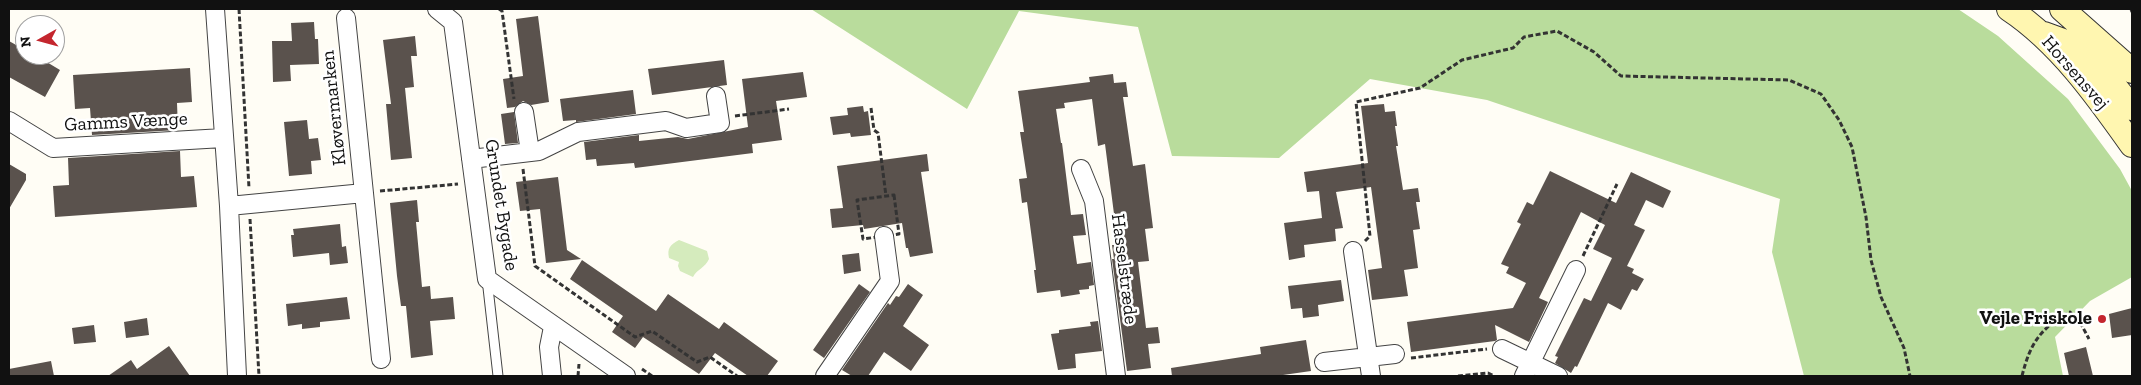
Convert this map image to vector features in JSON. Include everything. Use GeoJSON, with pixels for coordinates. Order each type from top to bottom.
{"type":"FeatureCollection","features":[{"type":"Feature","properties":{"kind":"main road","name":"Horsensvej"},"geometry":{"type":"LineString","coordinates":[[2009,9],[2040,32],[2104,106],[2132,145]]}},
{"type":"Feature","properties":{"kind":"main road","name":"Horsensvej"},"geometry":{"type":"LineString","coordinates":[[2062,9],[2132,72]]}},
{"type":"Feature","properties":{"kind":"main road"},"geometry":{"type":"LineString","coordinates":[[2040,32],[2074,45],[2112,83],[2132,108]]}},
{"type":"Feature","properties":{"kind":"street"},"geometry":{"type":"LineString","coordinates":[[215,9],[229,206],[236,376]]}},
{"type":"Feature","properties":{"kind":"street","name":"Grundet Bygade"},"geometry":{"type":"LineString","coordinates":[[436,9],[453,22],[487,279],[553,327],[631,371]]}},
{"type":"Feature","properties":{"kind":"street","name":"Kløvermarken"},"geometry":{"type":"LineString","coordinates":[[346,18],[381,359]]}},
{"type":"Feature","properties":{"kind":"street"},"geometry":{"type":"LineString","coordinates":[[471,159],[539,152],[578,132],[666,121],[686,128],[720,123],[716,96]]}},
{"type":"Feature","properties":{"kind":"street"},"geometry":{"type":"LineString","coordinates":[[524,112],[526,153]]}},
{"type":"Feature","properties":{"kind":"street","name":"Gamms Vænge"},"geometry":{"type":"LineString","coordinates":[[9,122],[53,148],[223,138]]}},
{"type":"Feature","properties":{"kind":"street","name":"Hasselstræde"},"geometry":{"type":"LineString","coordinates":[[1081,169],[1094,201],[1116,376]]}},
{"type":"Feature","properties":{"kind":"street"},"geometry":{"type":"LineString","coordinates":[[229,206],[364,193]]}},
{"type":"Feature","properties":{"kind":"street"},"geometry":{"type":"LineString","coordinates":[[825,376],[890,281],[884,236]]}},
{"type":"Feature","properties":{"kind":"street"},"geometry":{"type":"LineString","coordinates":[[1353,252],[1371,376]]}},
{"type":"Feature","properties":{"kind":"street"},"geometry":{"type":"LineString","coordinates":[[1527,370],[1576,270]]}},
{"type":"Feature","properties":{"kind":"street"},"geometry":{"type":"LineString","coordinates":[[552,376],[548,347],[553,327]]}},
{"type":"Feature","properties":{"kind":"street"},"geometry":{"type":"LineString","coordinates":[[1502,349],[1527,370],[1558,376]]}},
{"type":"Feature","properties":{"kind":"street"},"geometry":{"type":"LineString","coordinates":[[1324,362],[1395,354]]}},
{"type":"Feature","properties":{"kind":"lane"},"geometry":{"type":"LineString","coordinates":[[487,279],[498,376]]}},
{"type":"Feature","properties":{"kind":"path"},"geometry":{"type":"LineString","coordinates":[[500,9],[502,11],[515,106],[524,112]]}},
{"type":"Feature","properties":{"kind":"path"},"geometry":{"type":"LineString","coordinates":[[1353,252],[1370,236],[1356,102],[1420,88],[1462,60],[1513,48],[1524,37],[1557,31],[1594,52],[1621,76],[1789,80],[1821,94],[1839,120],[1852,147],[1866,217],[1870,260],[1881,297],[1904,348],[1910,376]]}},
{"type":"Feature","properties":{"kind":"path"},"geometry":{"type":"LineString","coordinates":[[748,114],[789,108]]}},
{"type":"Feature","properties":{"kind":"path"},"geometry":{"type":"LineString","coordinates":[[871,108],[874,130],[878,133],[886,196]]}},
{"type":"Feature","properties":{"kind":"path"},"geometry":{"type":"LineString","coordinates":[[526,153],[535,266],[635,338],[652,331],[697,362],[710,358],[737,376]]}},
{"type":"Feature","properties":{"kind":"path"},"geometry":{"type":"LineString","coordinates":[[364,193],[474,183]]}},
{"type":"Feature","properties":{"kind":"path"},"geometry":{"type":"LineString","coordinates":[[1576,270],[1618,184]]}},
{"type":"Feature","properties":{"kind":"path"},"geometry":{"type":"LineString","coordinates":[[894,195],[899,234],[884,236],[863,239],[858,200],[894,195]]}},
{"type":"Feature","properties":{"kind":"path"},"geometry":{"type":"LineString","coordinates":[[2022,376],[2026,359],[2036,337],[2052,322],[2070,312],[2081,324],[2089,339]]}},
{"type":"Feature","properties":{"kind":"path"},"geometry":{"type":"LineString","coordinates":[[1395,354],[1404,359],[1493,348],[1502,349]]}},
{"type":"Feature","properties":{"kind":"path"},"geometry":{"type":"LineString","coordinates":[[631,371],[652,376]]}},
{"type":"Feature","properties":{"kind":"path"},"geometry":{"type":"LineString","coordinates":[[1458,376],[1488,373],[1494,376]]}},
{"type":"Feature","properties":{"kind":"green space"},"geometry":{"type":"Polygon","coordinates":[[[811,9],[1958,9],[1998,36],[2068,99],[2120,169],[2132,191],[2132,277],[2090,301],[2055,337],[2063,376],[1804,376],[1772,252],[1780,199],[1487,100],[1370,79],[1279,158],[1172,156],[1138,27],[1019,11],[967,109],[811,9]]]}},
{"type":"Feature","properties":{"kind":"green space"},"geometry":{"type":"Polygon","coordinates":[[[679,240],[707,251],[709,259],[693,277],[680,271],[679,262],[669,258],[668,252],[670,247],[679,240]]]}},
{"type":"Feature","properties":{"kind":"building"},"geometry":{"type":"Polygon","coordinates":[[[538,16],[549,102],[531,105],[523,101],[515,107],[507,108],[503,79],[523,76],[516,19],[538,16]]]}},
{"type":"Feature","properties":{"kind":"building"},"geometry":{"type":"Polygon","coordinates":[[[314,22],[315,39],[318,39],[319,64],[290,65],[291,81],[273,82],[272,41],[292,41],[291,23],[314,22]]]}},
{"type":"Feature","properties":{"kind":"building"},"geometry":{"type":"Polygon","coordinates":[[[415,36],[417,56],[411,56],[414,87],[405,88],[412,158],[391,160],[386,104],[391,104],[383,40],[415,36]]]}},
{"type":"Feature","properties":{"kind":"building"},"geometry":{"type":"Polygon","coordinates":[[[9,41],[15,44],[15,65],[52,65],[60,70],[45,97],[9,77],[9,41]]]}},
{"type":"Feature","properties":{"kind":"building"},"geometry":{"type":"Polygon","coordinates":[[[724,60],[727,85],[652,95],[648,69],[724,60]]]}},
{"type":"Feature","properties":{"kind":"building"},"geometry":{"type":"Polygon","coordinates":[[[190,68],[192,102],[177,103],[178,130],[92,135],[90,108],[75,109],[73,75],[190,68]]]}},
{"type":"Feature","properties":{"kind":"building"},"geometry":{"type":"Polygon","coordinates":[[[803,72],[807,97],[776,101],[782,140],[752,144],[753,153],[635,168],[634,163],[597,166],[596,159],[586,160],[584,142],[639,135],[639,141],[678,137],[688,139],[748,127],[742,79],[803,72]]]}},
{"type":"Feature","properties":{"kind":"building"},"geometry":{"type":"Polygon","coordinates":[[[1113,74],[1114,83],[1126,82],[1128,97],[1123,97],[1133,166],[1145,164],[1153,228],[1145,229],[1149,261],[1138,262],[1146,328],[1158,327],[1160,343],[1148,344],[1151,368],[1127,371],[1112,259],[1114,259],[1112,245],[1118,245],[1105,144],[1098,146],[1092,99],[1064,103],[1065,108],[1056,109],[1071,215],[1083,214],[1086,235],[1073,236],[1077,264],[1091,262],[1094,285],[1089,286],[1089,289],[1079,290],[1080,294],[1061,297],[1060,290],[1037,293],[1034,270],[1036,270],[1027,202],[1022,203],[1019,179],[1027,178],[1020,132],[1024,132],[1018,91],[1090,82],[1089,77],[1113,74]]]}},
{"type":"Feature","properties":{"kind":"building"},"geometry":{"type":"Polygon","coordinates":[[[633,90],[636,114],[576,122],[576,120],[563,121],[560,99],[633,90]]]}},
{"type":"Feature","properties":{"kind":"building"},"geometry":{"type":"Polygon","coordinates":[[[1384,104],[1385,112],[1395,111],[1398,146],[1396,146],[1403,190],[1418,188],[1420,202],[1416,202],[1420,229],[1413,230],[1418,268],[1404,270],[1408,296],[1372,300],[1368,270],[1382,268],[1371,187],[1336,192],[1343,228],[1335,229],[1336,241],[1304,245],[1305,257],[1289,260],[1284,223],[1322,218],[1319,191],[1307,192],[1304,172],[1368,163],[1361,106],[1384,104]]]}},
{"type":"Feature","properties":{"kind":"building"},"geometry":{"type":"Polygon","coordinates":[[[863,106],[864,112],[868,111],[871,135],[851,137],[850,133],[833,135],[830,117],[848,115],[847,108],[863,106]]]}},
{"type":"Feature","properties":{"kind":"building"},"geometry":{"type":"Polygon","coordinates":[[[514,112],[518,143],[505,144],[501,114],[514,112]]]}},
{"type":"Feature","properties":{"kind":"building"},"geometry":{"type":"Polygon","coordinates":[[[307,120],[309,139],[318,138],[321,160],[311,161],[312,174],[289,176],[284,122],[307,120]]]}},
{"type":"Feature","properties":{"kind":"building"},"geometry":{"type":"Polygon","coordinates":[[[180,151],[181,177],[194,176],[197,207],[55,217],[53,186],[69,185],[68,158],[180,151]]]}},
{"type":"Feature","properties":{"kind":"building"},"geometry":{"type":"Polygon","coordinates":[[[927,154],[929,171],[921,172],[933,253],[910,257],[908,248],[906,248],[902,223],[864,229],[863,225],[832,228],[830,209],[843,208],[837,166],[927,154]]]}},
{"type":"Feature","properties":{"kind":"building"},"geometry":{"type":"Polygon","coordinates":[[[9,164],[26,174],[26,180],[9,209],[9,164]]]}},
{"type":"Feature","properties":{"kind":"building"},"geometry":{"type":"Polygon","coordinates":[[[1550,171],[1616,203],[1631,172],[1671,191],[1663,208],[1646,200],[1634,225],[1645,230],[1627,266],[1634,269],[1632,273],[1644,279],[1637,291],[1632,289],[1621,310],[1608,303],[1577,367],[1575,366],[1571,373],[1555,363],[1558,357],[1555,356],[1584,298],[1591,301],[1612,258],[1593,249],[1605,225],[1581,212],[1539,298],[1548,302],[1529,342],[1495,325],[1497,340],[1495,341],[1411,352],[1407,322],[1513,308],[1526,283],[1506,273],[1509,267],[1501,264],[1521,224],[1517,222],[1527,202],[1533,205],[1550,171]]]}},
{"type":"Feature","properties":{"kind":"building"},"geometry":{"type":"Polygon","coordinates":[[[558,177],[567,250],[581,259],[546,263],[540,209],[520,211],[516,182],[558,177]]]}},
{"type":"Feature","properties":{"kind":"building"},"geometry":{"type":"Polygon","coordinates":[[[417,200],[419,222],[416,222],[422,287],[430,286],[431,299],[453,297],[455,319],[430,321],[433,355],[411,358],[406,306],[401,306],[390,203],[417,200]]]}},
{"type":"Feature","properties":{"kind":"building"},"geometry":{"type":"Polygon","coordinates":[[[340,224],[342,247],[346,246],[348,263],[330,265],[329,253],[293,257],[291,235],[294,235],[293,229],[340,224]]]}},
{"type":"Feature","properties":{"kind":"building"},"geometry":{"type":"Polygon","coordinates":[[[859,253],[861,271],[844,274],[842,255],[859,253]]]}},
{"type":"Feature","properties":{"kind":"building"},"geometry":{"type":"Polygon","coordinates":[[[582,260],[656,311],[668,294],[719,329],[724,322],[778,361],[767,376],[748,376],[715,353],[699,374],[643,337],[635,348],[612,332],[623,316],[570,279],[582,260]]]}},
{"type":"Feature","properties":{"kind":"building"},"geometry":{"type":"Polygon","coordinates":[[[1341,280],[1344,301],[1318,305],[1319,316],[1303,318],[1302,308],[1291,309],[1288,286],[1341,280]]]}},
{"type":"Feature","properties":{"kind":"building"},"geometry":{"type":"Polygon","coordinates":[[[859,284],[870,292],[824,358],[813,350],[859,284]]]}},
{"type":"Feature","properties":{"kind":"building"},"geometry":{"type":"Polygon","coordinates":[[[908,284],[923,295],[903,326],[929,345],[911,371],[884,352],[868,376],[852,376],[842,370],[888,303],[890,305],[896,296],[899,297],[908,284]]]}},
{"type":"Feature","properties":{"kind":"building"},"geometry":{"type":"Polygon","coordinates":[[[347,297],[350,319],[320,322],[320,327],[302,329],[302,324],[288,326],[286,304],[347,297]]]}},
{"type":"Feature","properties":{"kind":"building"},"geometry":{"type":"Polygon","coordinates":[[[2132,308],[2132,335],[2112,338],[2109,314],[2132,308]]]}},
{"type":"Feature","properties":{"kind":"building"},"geometry":{"type":"Polygon","coordinates":[[[147,318],[149,335],[126,338],[124,322],[147,318]]]}},
{"type":"Feature","properties":{"kind":"building"},"geometry":{"type":"Polygon","coordinates":[[[1098,321],[1102,351],[1075,354],[1076,368],[1058,370],[1051,334],[1059,333],[1059,330],[1091,326],[1090,322],[1098,321]]]}},
{"type":"Feature","properties":{"kind":"building"},"geometry":{"type":"Polygon","coordinates":[[[94,325],[96,342],[74,344],[72,328],[94,325]]]}},
{"type":"Feature","properties":{"kind":"building"},"geometry":{"type":"Polygon","coordinates":[[[1306,340],[1311,371],[1276,376],[1172,376],[1171,368],[1261,354],[1260,347],[1306,340]]]}},
{"type":"Feature","properties":{"kind":"building"},"geometry":{"type":"Polygon","coordinates":[[[169,346],[190,376],[108,376],[131,360],[137,369],[169,346]]]}},
{"type":"Feature","properties":{"kind":"building"},"geometry":{"type":"Polygon","coordinates":[[[2086,347],[2093,376],[2069,376],[2064,353],[2086,347]]]}},
{"type":"Feature","properties":{"kind":"building"},"geometry":{"type":"Polygon","coordinates":[[[51,361],[54,376],[9,376],[9,369],[51,361]]]}},
{"type":"Feature","properties":{"kind":"place","name":"Vejle Friskole"},"geometry":{"type":"Point","coordinates":[2102,319]}}]}
